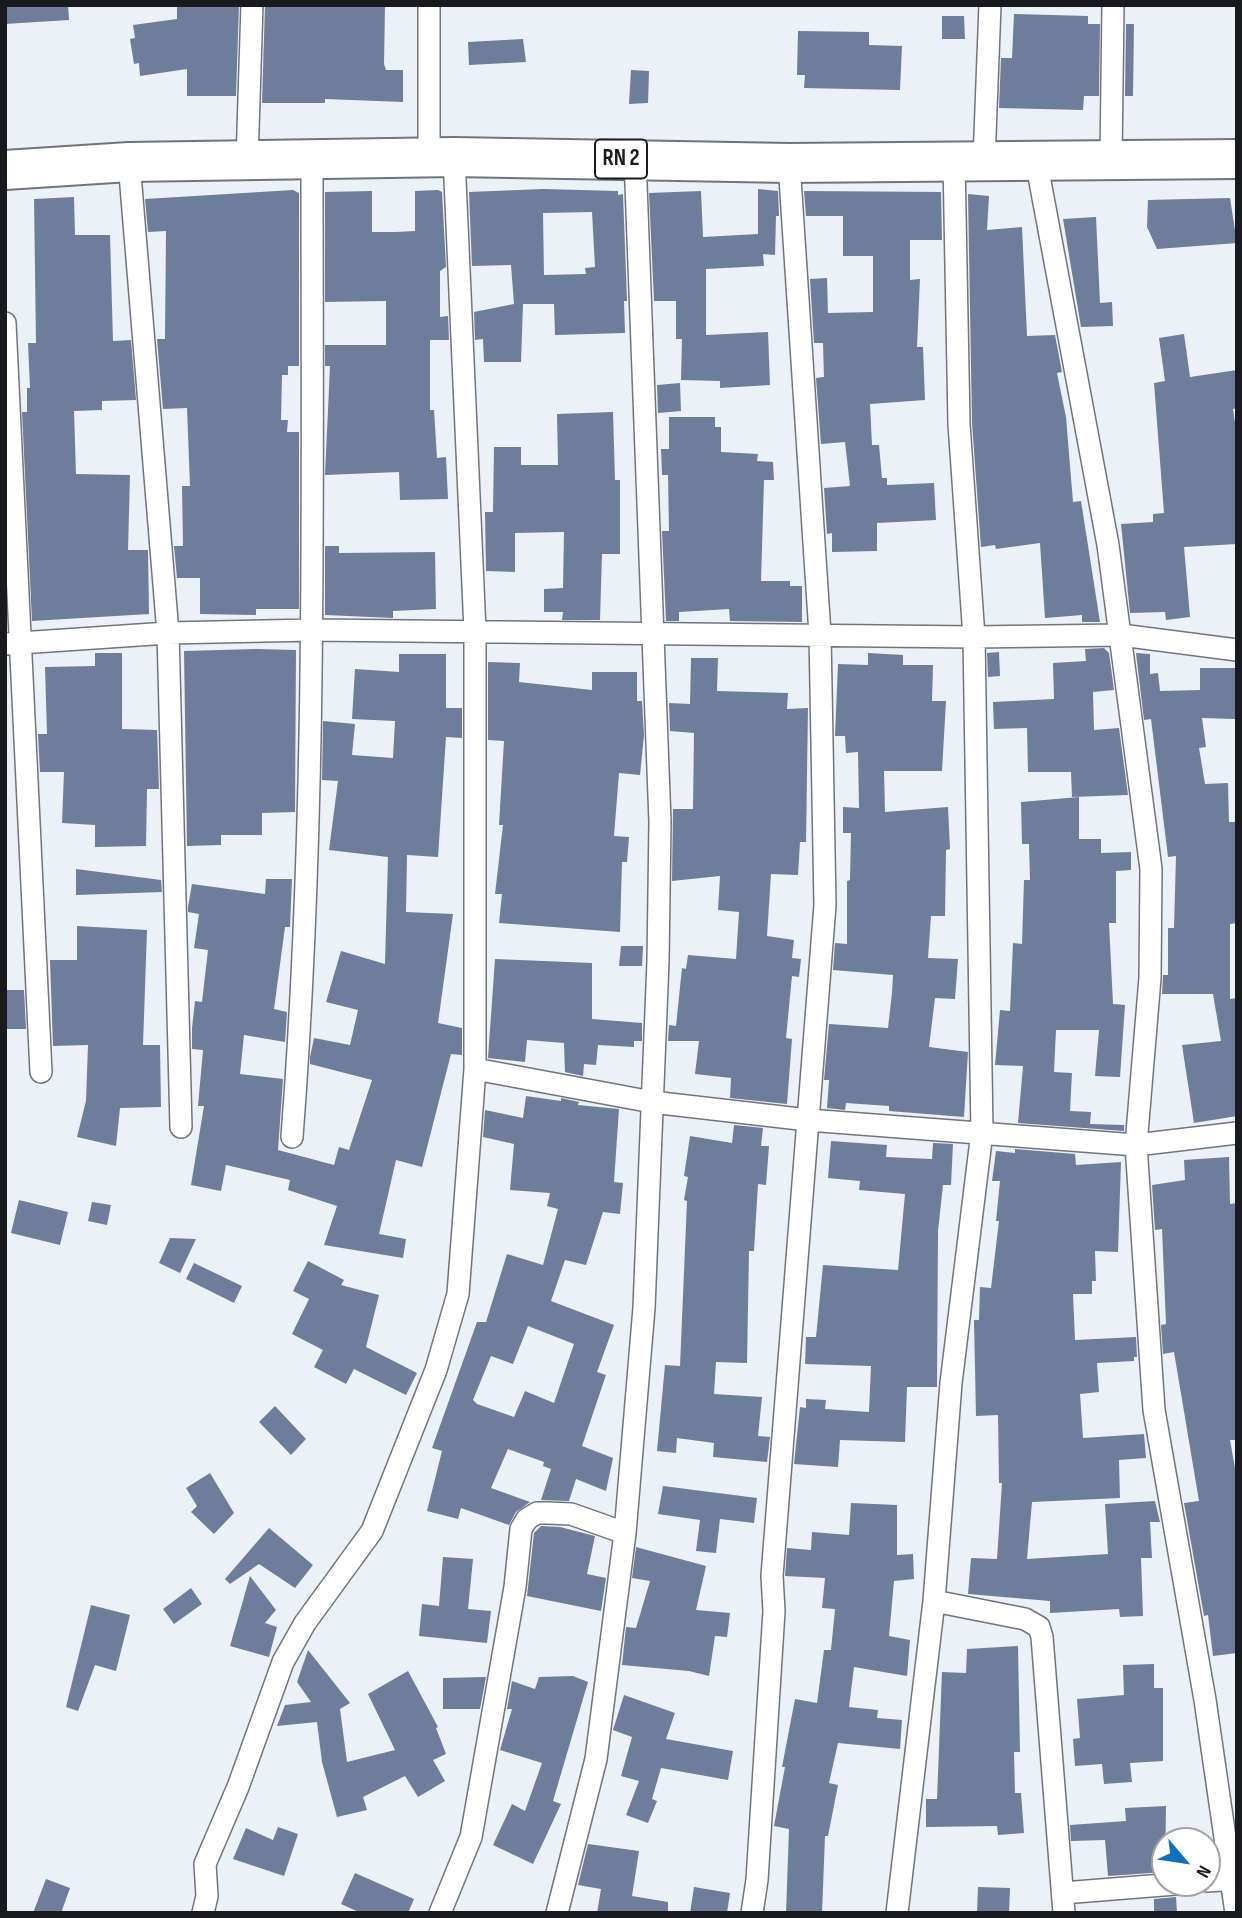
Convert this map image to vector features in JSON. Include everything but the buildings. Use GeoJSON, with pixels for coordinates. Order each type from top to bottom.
{"type":"FeatureCollection","features":[{"type":"Feature","properties":{"kind":"highway","name":"RN 2"},"geometry":{"type":"LineString","coordinates":[[5,170],[129,162],[442,157],[635,158],[789,163],[1111,158],[1237,159]]}},
{"type":"Feature","properties":{"kind":"street"},"geometry":{"type":"LineString","coordinates":[[247,161],[252,5]]}},
{"type":"Feature","properties":{"kind":"street"},"geometry":{"type":"LineString","coordinates":[[203,1913],[207,1896],[205,1864],[239,1787],[283,1662],[305,1623],[372,1531],[436,1370],[457,1294],[475,1069],[475,631],[429,5]]}},
{"type":"Feature","properties":{"kind":"street"},"geometry":{"type":"LineString","coordinates":[[897,1913],[934,1601],[951,1383],[982,1132],[974,637],[959,424],[969,161],[990,5]]}},
{"type":"Feature","properties":{"kind":"street"},"geometry":{"type":"LineString","coordinates":[[1111,158],[1113,5]]}},
{"type":"Feature","properties":{"kind":"street"},"geometry":{"type":"LineString","coordinates":[[557,1913],[596,1759],[625,1533],[644,1308],[660,835],[635,158]]}},
{"type":"Feature","properties":{"kind":"street"},"geometry":{"type":"LineString","coordinates":[[292,1137],[300,1030],[312,629],[312,160]]}},
{"type":"Feature","properties":{"kind":"street"},"geometry":{"type":"LineString","coordinates":[[1036,160],[1108,545],[1151,869],[1150,978],[1136,1146],[1160,1454],[1235,1879],[1236,1913]]}},
{"type":"Feature","properties":{"kind":"street"},"geometry":{"type":"LineString","coordinates":[[129,162],[168,633],[181,1126]]}},
{"type":"Feature","properties":{"kind":"street"},"geometry":{"type":"LineString","coordinates":[[752,1913],[757,1880],[774,1611],[772,1576],[825,905],[820,634],[789,163]]}},
{"type":"Feature","properties":{"kind":"street"},"geometry":{"type":"LineString","coordinates":[[5,323],[14,643],[41,1072]]}},
{"type":"Feature","properties":{"kind":"street"},"geometry":{"type":"LineString","coordinates":[[14,643],[168,633],[312,629],[974,637],[1121,635],[1237,650]]}},
{"type":"Feature","properties":{"kind":"street"},"geometry":{"type":"LineString","coordinates":[[475,1069],[652,1102],[807,1120],[1136,1146],[1237,1133]]}},
{"type":"Feature","properties":{"kind":"street"},"geometry":{"type":"LineString","coordinates":[[440,1913],[471,1837],[515,1587],[522,1529],[527,1518],[537,1513],[571,1514],[625,1533]]}},
{"type":"Feature","properties":{"kind":"street"},"geometry":{"type":"LineString","coordinates":[[934,1601],[1025,1619],[1039,1627],[1042,1637],[1063,1903],[1151,1889]]}}]}
